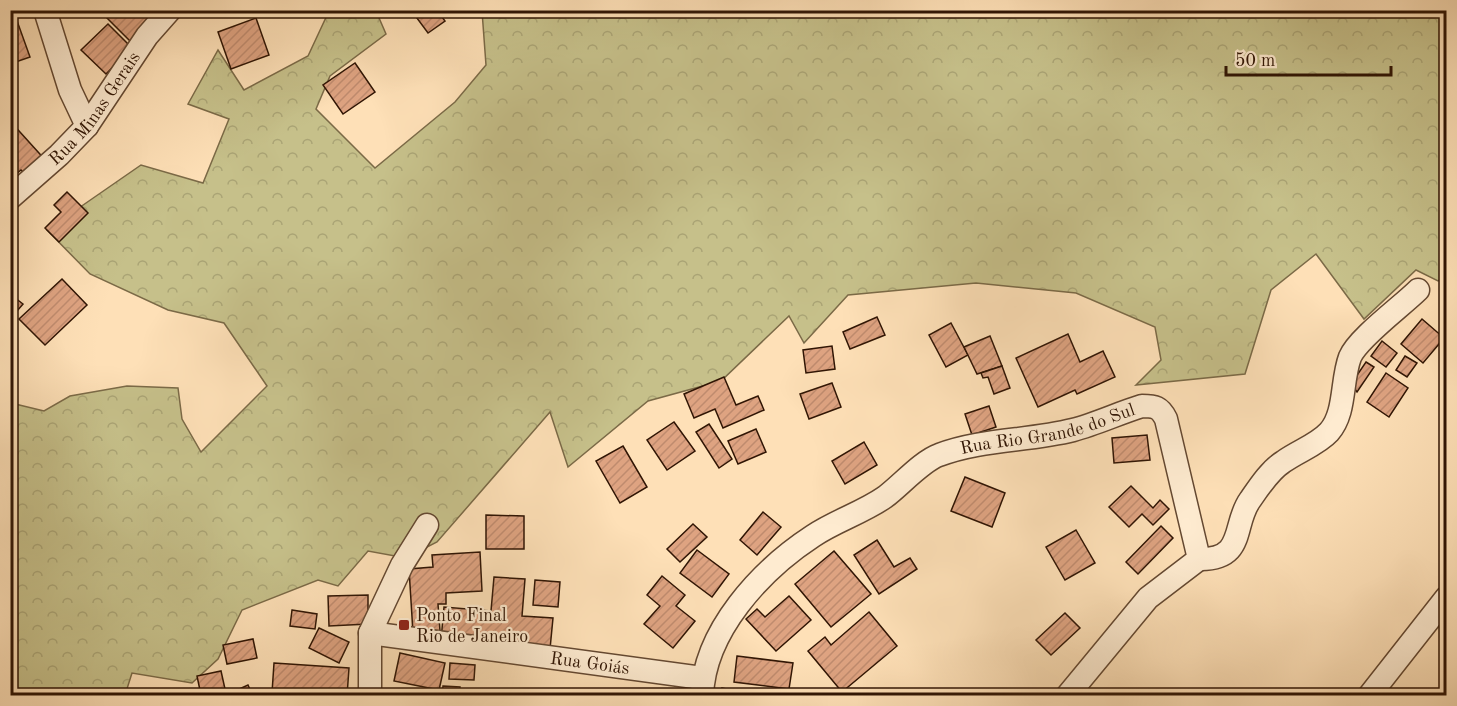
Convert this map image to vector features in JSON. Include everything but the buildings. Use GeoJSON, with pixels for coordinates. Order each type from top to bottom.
{"type":"FeatureCollection","features":[{"type":"Feature","properties":{"kind":"street"},"geometry":{"type":"LineString","coordinates":[[45,10],[70,90],[87,126]]}},
{"type":"Feature","properties":{"kind":"street","name":"Rua Minas Gerais"},"geometry":{"type":"LineString","coordinates":[[10,198],[59,155],[87,126],[147,36],[170,10]]}},
{"type":"Feature","properties":{"kind":"street"},"geometry":{"type":"LineString","coordinates":[[1067,696],[1148,598],[1199,559],[1212,559],[1229,551],[1239,531],[1248,503],[1265,480],[1281,463],[1313,445],[1329,432],[1340,414],[1343,384],[1351,355],[1372,330],[1418,290]]}},
{"type":"Feature","properties":{"kind":"street","name":"Rua Rio Grande do Sul"},"geometry":{"type":"LineString","coordinates":[[702,687],[719,636],[734,610],[751,589],[781,560],[813,536],[884,498],[936,456],[971,447],[1073,430],[1142,406],[1161,409],[1166,418],[1199,559]]}},
{"type":"Feature","properties":{"kind":"street"},"geometry":{"type":"LineString","coordinates":[[370,696],[370,633],[402,565],[427,525]]}},
{"type":"Feature","properties":{"kind":"street"},"geometry":{"type":"LineString","coordinates":[[1369,696],[1446,598]]}},
{"type":"Feature","properties":{"kind":"street","name":"Rua Goiás"},"geometry":{"type":"LineString","coordinates":[[370,633],[702,687]]}},
{"type":"Feature","properties":{"kind":"green space"},"geometry":{"type":"Polygon","coordinates":[[[329,11],[376,11],[386,34],[330,76],[316,109],[375,168],[455,102],[486,65],[482,11],[1446,11],[1446,276],[1438,281],[1416,270],[1364,319],[1316,254],[1271,290],[1245,374],[1136,385],[1161,360],[1155,327],[1076,293],[976,283],[848,295],[804,343],[789,316],[721,381],[648,401],[568,467],[550,412],[437,542],[406,558],[368,551],[338,586],[318,580],[242,610],[218,659],[192,683],[132,673],[125,695],[11,696],[11,403],[44,411],[70,396],[127,386],[178,388],[182,419],[201,452],[267,386],[224,323],[168,310],[90,274],[47,230],[141,165],[203,183],[229,119],[188,104],[218,50],[244,90],[308,56],[329,11]]]}},
{"type":"Feature","properties":{"kind":"place","name":"Ponto Final Rio de Janeiro"},"geometry":{"type":"Point","coordinates":[404,625]}}]}
